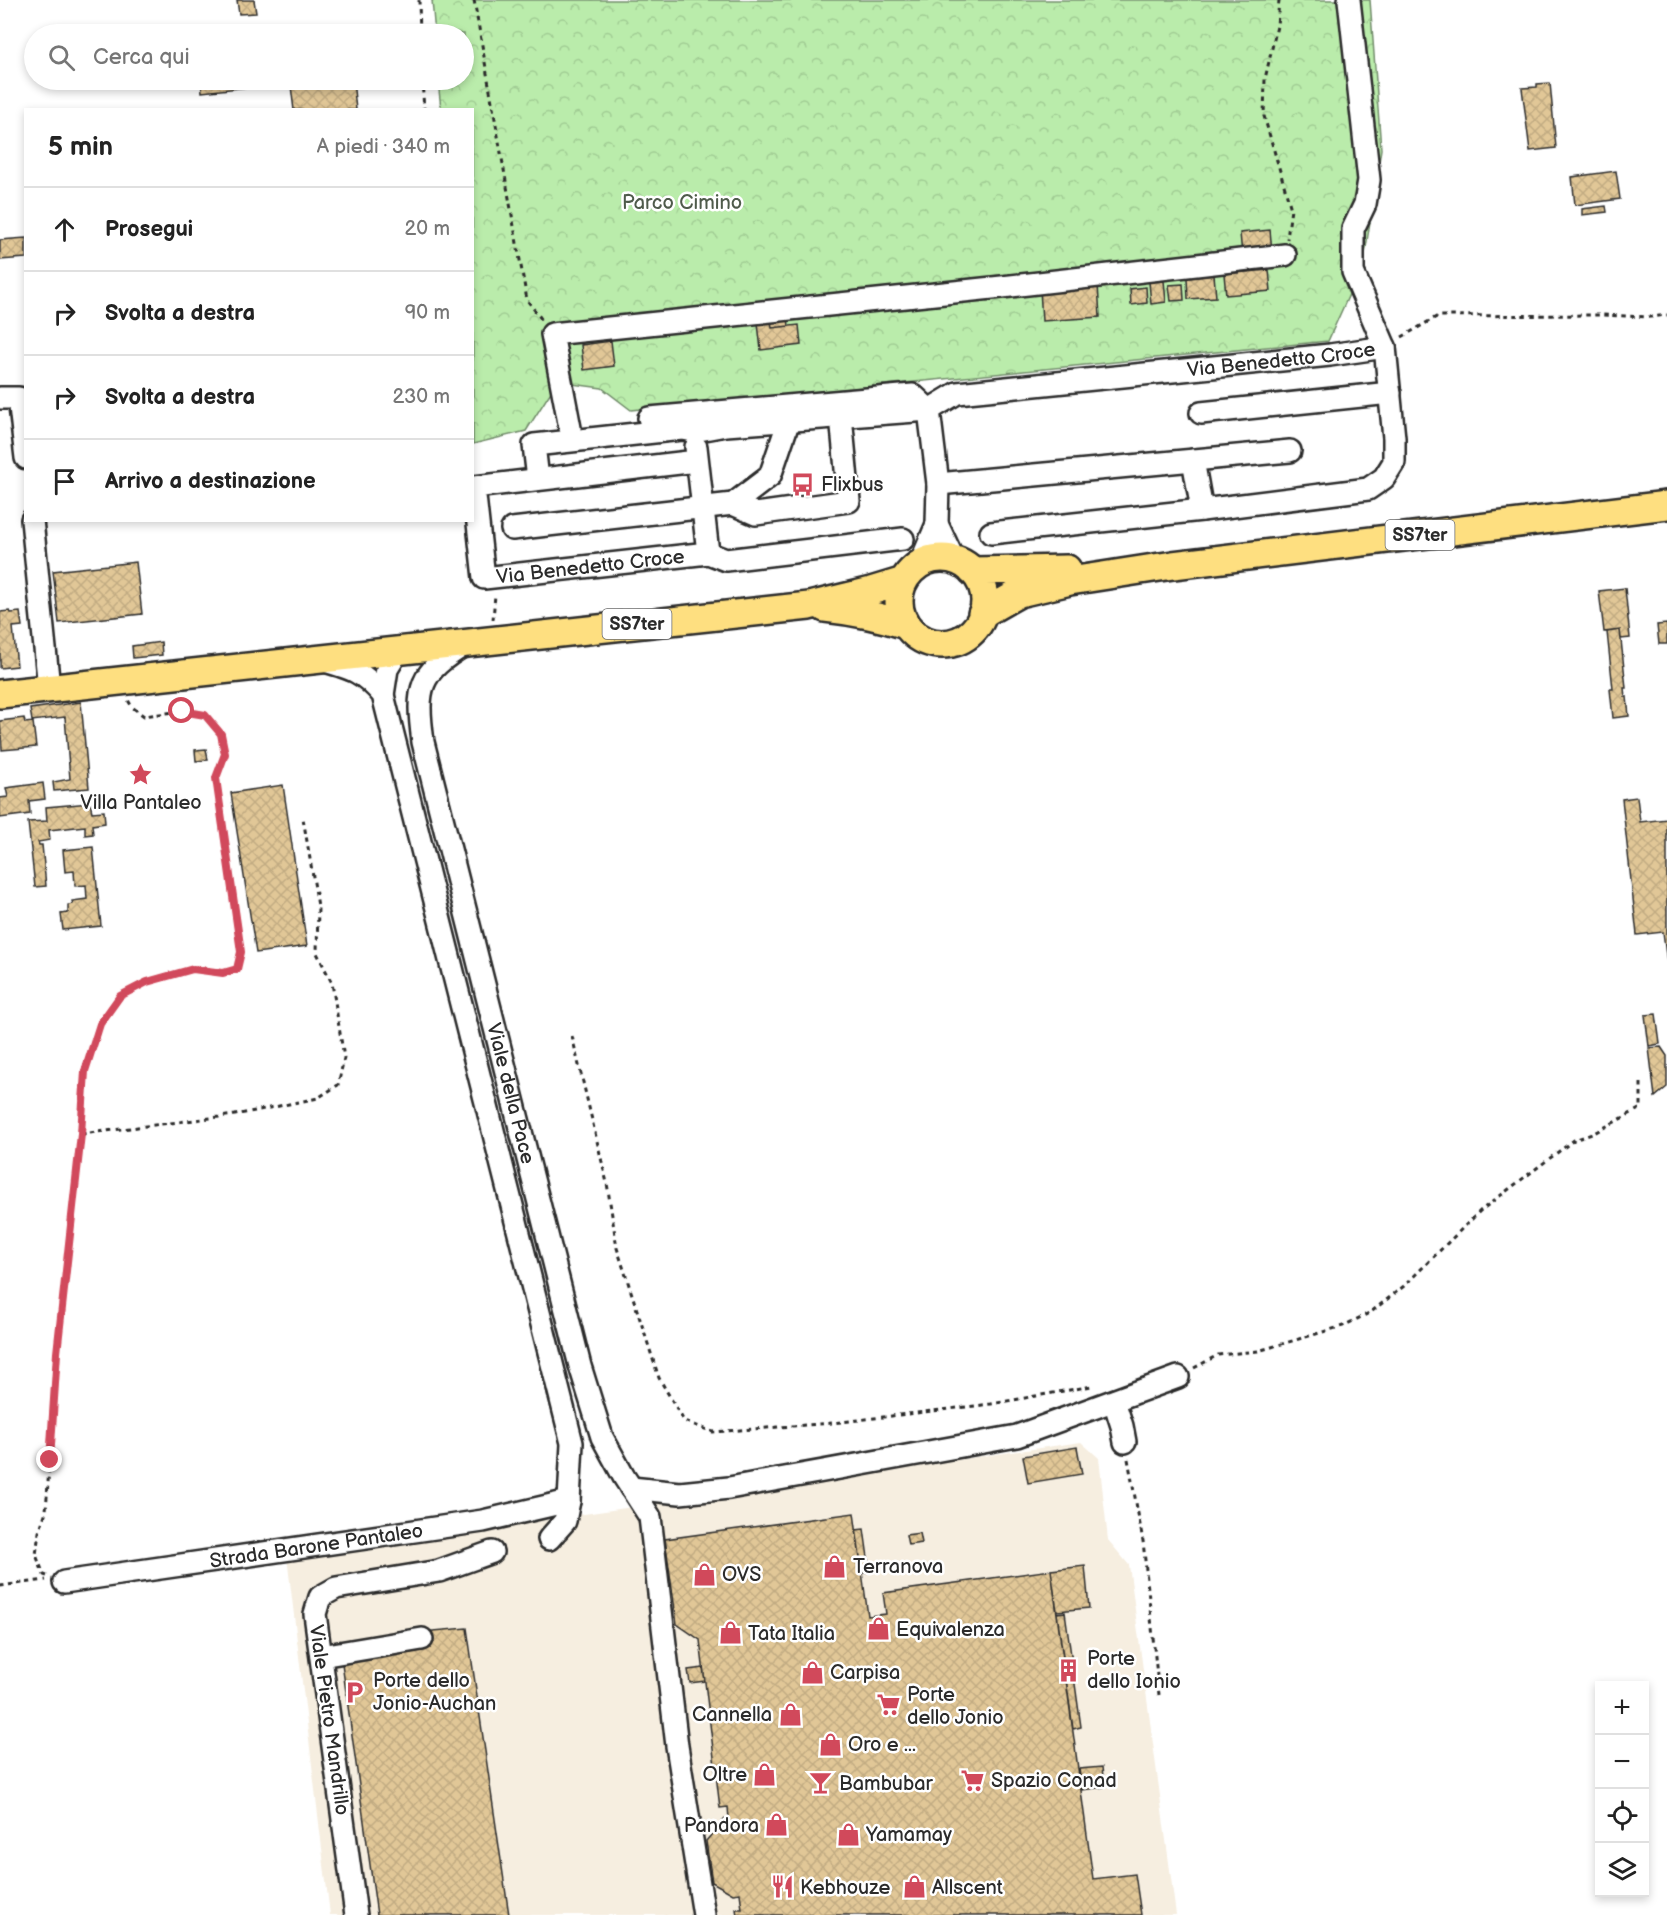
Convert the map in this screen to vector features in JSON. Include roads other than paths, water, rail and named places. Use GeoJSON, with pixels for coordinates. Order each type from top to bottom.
{"type":"FeatureCollection","features":[{"type":"Feature","properties":{"kind":"main road","name":"SS7ter"},"geometry":{"type":"LineString","coordinates":[[1173,565],[1667,505]]}},
{"type":"Feature","properties":{"kind":"main road"},"geometry":{"type":"LineString","coordinates":[[808,606],[871,591],[912,573],[931,560],[943,558],[963,566],[979,580],[983,591],[982,614],[976,626],[967,636],[954,642],[941,644],[927,642],[915,635],[906,625],[901,615],[900,592],[912,573]]}},
{"type":"Feature","properties":{"kind":"main road"},"geometry":{"type":"LineString","coordinates":[[963,566],[1173,565]]}},
{"type":"Feature","properties":{"kind":"main road"},"geometry":{"type":"LineString","coordinates":[[982,614],[1019,593],[1070,581],[1173,565]]}},
{"type":"Feature","properties":{"kind":"main road","name":"SS7ter"},"geometry":{"type":"LineString","coordinates":[[0,694],[808,606]]}},
{"type":"Feature","properties":{"kind":"main road"},"geometry":{"type":"LineString","coordinates":[[808,606],[856,612],[906,625]]}},
{"type":"Feature","properties":{"kind":"street"},"geometry":{"type":"LineString","coordinates":[[991,533],[1368,489],[1384,478],[1394,462],[1394,438],[1385,347],[1353,272],[1353,229],[1365,204],[1369,180],[1349,0]]}},
{"type":"Feature","properties":{"kind":"street"},"geometry":{"type":"LineString","coordinates":[[570,428],[552,334],[1285,255]]}},
{"type":"Feature","properties":{"kind":"street","name":"Via Benedetto Croce"},"geometry":{"type":"LineString","coordinates":[[928,410],[957,393],[1330,355],[1385,347]]}},
{"type":"Feature","properties":{"kind":"street"},"geometry":{"type":"LineString","coordinates":[[1201,413],[1390,393]]}},
{"type":"Feature","properties":{"kind":"street"},"geometry":{"type":"LineString","coordinates":[[538,479],[533,432],[692,413],[913,395],[928,410],[938,484],[937,524],[912,573]]}},
{"type":"Feature","properties":{"kind":"street"},"geometry":{"type":"LineString","coordinates":[[0,398],[19,398],[24,441]]}},
{"type":"Feature","properties":{"kind":"street"},"geometry":{"type":"LineString","coordinates":[[534,445],[682,429],[694,431],[726,425],[928,410]]}},
{"type":"Feature","properties":{"kind":"street"},"geometry":{"type":"LineString","coordinates":[[733,504],[756,514],[849,501],[841,416]]}},
{"type":"Feature","properties":{"kind":"street"},"geometry":{"type":"LineString","coordinates":[[512,529],[733,504],[770,476],[789,420]]}},
{"type":"Feature","properties":{"kind":"street"},"geometry":{"type":"LineString","coordinates":[[694,431],[708,554]]}},
{"type":"Feature","properties":{"kind":"street"},"geometry":{"type":"LineString","coordinates":[[938,484],[1290,451]]}},
{"type":"Feature","properties":{"kind":"street","name":"Via Benedetto Croce"},"geometry":{"type":"LineString","coordinates":[[697,460],[474,487],[484,578],[708,554],[726,560],[903,539]]}},
{"type":"Feature","properties":{"kind":"street"},"geometry":{"type":"LineString","coordinates":[[1193,460],[1202,510]]}},
{"type":"Feature","properties":{"kind":"street"},"geometry":{"type":"LineString","coordinates":[[32,522],[49,688]]}},
{"type":"Feature","properties":{"kind":"street"},"geometry":{"type":"LineString","coordinates":[[937,524],[963,566]]}},
{"type":"Feature","properties":{"kind":"street","name":"Viale della Pace"},"geometry":{"type":"LineString","coordinates":[[479,642],[444,657],[427,674],[420,691],[423,742],[580,1366],[602,1437],[650,1517],[677,1746],[704,1915]]}},
{"type":"Feature","properties":{"kind":"street"},"geometry":{"type":"LineString","coordinates":[[382,695],[387,669],[398,651]]}},
{"type":"Feature","properties":{"kind":"street"},"geometry":{"type":"LineString","coordinates":[[318,660],[348,667],[369,679],[382,695]]}},
{"type":"Feature","properties":{"kind":"street","name":"Viale della Pace"},"geometry":{"type":"LineString","coordinates":[[382,695],[572,1443],[569,1501],[565,1521],[549,1539]]}},
{"type":"Feature","properties":{"kind":"street"},"geometry":{"type":"LineString","coordinates":[[631,1488],[680,1494],[729,1488],[1017,1436],[1178,1377]]}},
{"type":"Feature","properties":{"kind":"street"},"geometry":{"type":"LineString","coordinates":[[1114,1401],[1125,1442]]}},
{"type":"Feature","properties":{"kind":"street","name":"Strada Barone Pantaleo"},"geometry":{"type":"LineString","coordinates":[[59,1581],[483,1521],[569,1501]]}},
{"type":"Feature","properties":{"kind":"street","name":"Viale Pietro Mandrillo"},"geometry":{"type":"LineString","coordinates":[[356,1915],[315,1614],[320,1598],[336,1588],[439,1571],[492,1552]]}},
{"type":"Feature","properties":{"kind":"street"},"geometry":{"type":"LineString","coordinates":[[321,1656],[423,1639]]}},
{"type":"Feature","properties":{"kind":"place","name":"Flixbus"},"geometry":{"type":"Point","coordinates":[803,484]}},
{"type":"Feature","properties":{"kind":"place","name":"Villa Pantaleo"},"geometry":{"type":"Point","coordinates":[141,774]}},
{"type":"Feature","properties":{"kind":"place","name":"Terranova"},"geometry":{"type":"Point","coordinates":[835,1566]}},
{"type":"Feature","properties":{"kind":"place","name":"OVS"},"geometry":{"type":"Point","coordinates":[704,1574]}},
{"type":"Feature","properties":{"kind":"place","name":"Equivalenza"},"geometry":{"type":"Point","coordinates":[878,1629]}},
{"type":"Feature","properties":{"kind":"place","name":"Tata Italia"},"geometry":{"type":"Point","coordinates":[730,1633]}},
{"type":"Feature","properties":{"kind":"place","name":"Porte dello Ionio"},"geometry":{"type":"Point","coordinates":[1069,1670]}},
{"type":"Feature","properties":{"kind":"place","name":"Carpisa"},"geometry":{"type":"Point","coordinates":[812,1672]}},
{"type":"Feature","properties":{"kind":"place","name":"Porte dello Jonio-Auchan"},"geometry":{"type":"Point","coordinates":[355,1692]}},
{"type":"Feature","properties":{"kind":"place","name":"Porte dello Jonio"},"geometry":{"type":"Point","coordinates":[889,1705]}},
{"type":"Feature","properties":{"kind":"place","name":"Cannella"},"geometry":{"type":"Point","coordinates":[790,1714]}},
{"type":"Feature","properties":{"kind":"place","name":"Oro e ..."},"geometry":{"type":"Point","coordinates":[830,1744]}},
{"type":"Feature","properties":{"kind":"place","name":"Oltre"},"geometry":{"type":"Point","coordinates":[765,1774]}},
{"type":"Feature","properties":{"kind":"place","name":"Spazio Conad"},"geometry":{"type":"Point","coordinates":[973,1780]}},
{"type":"Feature","properties":{"kind":"place","name":"Bambubar"},"geometry":{"type":"Point","coordinates":[821,1783]}},
{"type":"Feature","properties":{"kind":"place","name":"Pandora"},"geometry":{"type":"Point","coordinates":[777,1825]}},
{"type":"Feature","properties":{"kind":"place","name":"Yamamay"},"geometry":{"type":"Point","coordinates":[848,1834]}},
{"type":"Feature","properties":{"kind":"place","name":"Kebhouze"},"geometry":{"type":"Point","coordinates":[782,1887]}},
{"type":"Feature","properties":{"kind":"place","name":"Allscent"},"geometry":{"type":"Point","coordinates":[914,1887]}},
{"type":"Feature","properties":{"kind":"park label","name":"Parco Cimino"},"geometry":{"type":"Point","coordinates":[682,202]}}]}
